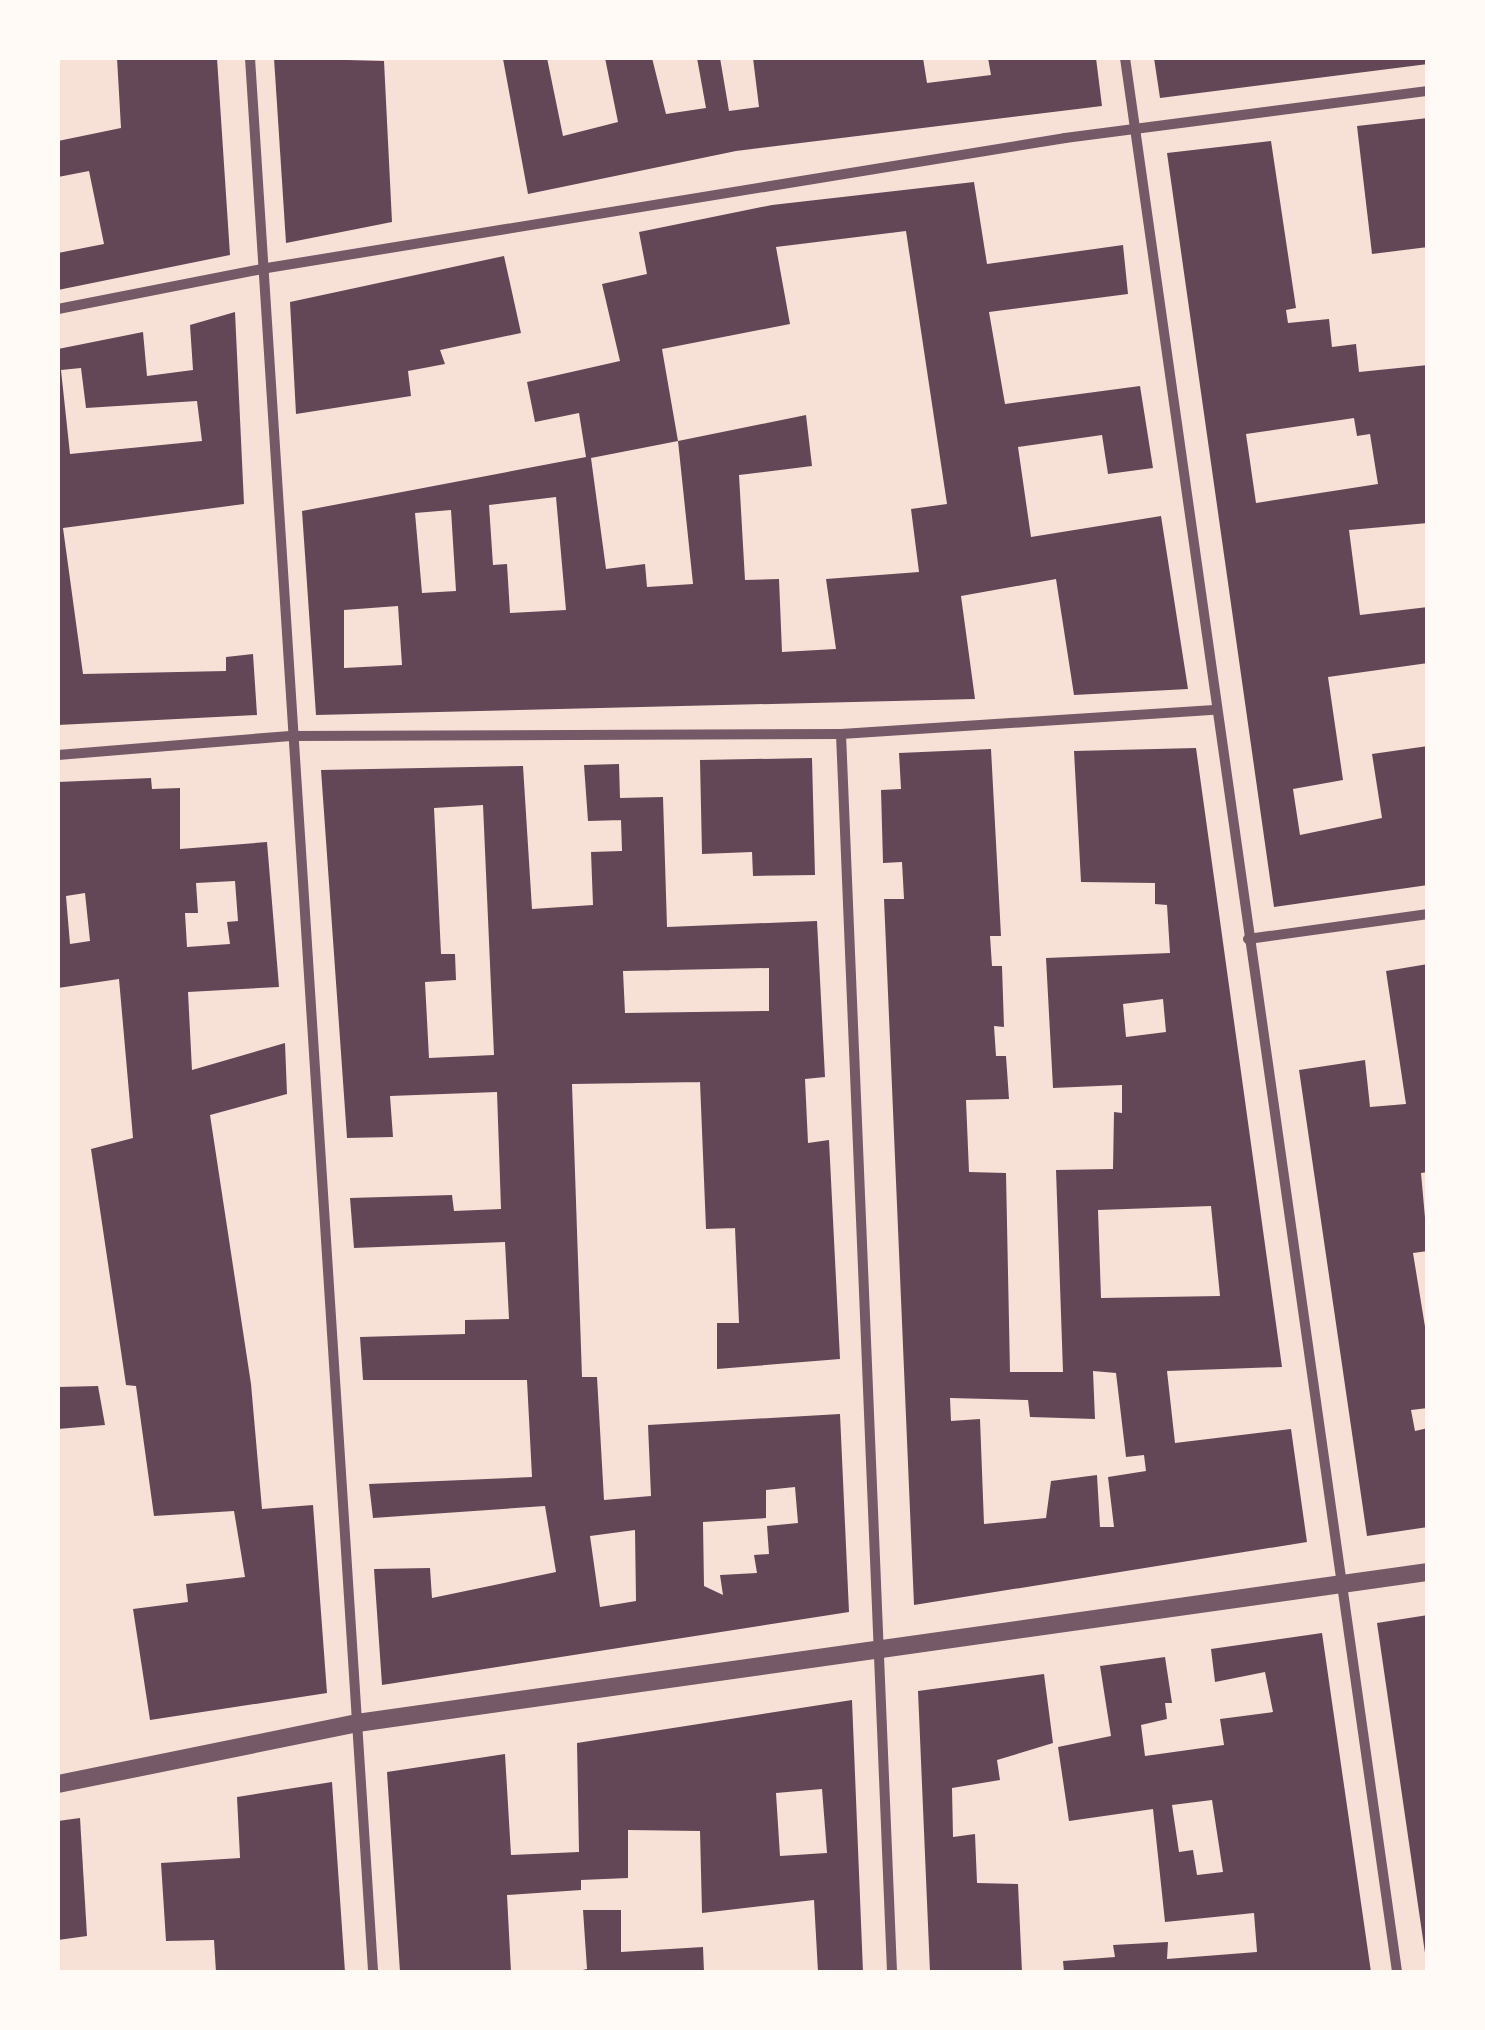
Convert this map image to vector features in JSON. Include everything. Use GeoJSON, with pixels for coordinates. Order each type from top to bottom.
{"type":"FeatureCollection","features":[{"type":"Feature","properties":{"kind":"street"},"geometry":{"type":"LineString","coordinates":[[250,58],[267,268],[290,736],[373,1972]]}},
{"type":"Feature","properties":{"kind":"street"},"geometry":{"type":"LineString","coordinates":[[1125,58],[1214,710],[1397,1972]]}},
{"type":"Feature","properties":{"kind":"street"},"geometry":{"type":"LineString","coordinates":[[58,309],[267,268],[1136,128],[1428,91]]}},
{"type":"Feature","properties":{"kind":"street"},"geometry":{"type":"LineString","coordinates":[[58,755],[290,736],[842,734],[1214,710]]}},
{"type":"Feature","properties":{"kind":"street"},"geometry":{"type":"LineString","coordinates":[[842,734],[892,1972]]}},
{"type":"Feature","properties":{"kind":"street"},"geometry":{"type":"LineString","coordinates":[[1248,939],[1428,914]]}},
{"type":"Feature","properties":{"kind":"street"},"geometry":{"type":"LineString","coordinates":[[58,1784],[357,1723],[878,1654],[1428,1572]]}},
{"type":"Feature","properties":{"kind":"building"},"geometry":{"type":"Polygon","coordinates":[[[117,58],[217,58],[230,255],[58,290],[58,253],[104,244],[89,171],[58,177],[58,141],[121,128],[117,58]]]}},
{"type":"Feature","properties":{"kind":"building"},"geometry":{"type":"Polygon","coordinates":[[[274,58],[384,61],[392,222],[286,243],[274,58]]]}},
{"type":"Feature","properties":{"kind":"building"},"geometry":{"type":"Polygon","coordinates":[[[547,58],[563,136],[618,122],[605,58],[652,58],[666,114],[706,108],[697,58],[720,58],[729,111],[759,107],[753,58],[923,58],[927,83],[991,75],[988,58],[1096,58],[1102,106],[736,151],[528,194],[503,59],[547,58]]]}},
{"type":"Feature","properties":{"kind":"building"},"geometry":{"type":"Polygon","coordinates":[[[1154,58],[1428,58],[1428,64],[1160,98],[1154,58]]]}},
{"type":"Feature","properties":{"kind":"building"},"geometry":{"type":"Polygon","coordinates":[[[1428,118],[1428,247],[1372,254],[1357,126],[1428,118]]]}},
{"type":"Feature","properties":{"kind":"building"},"geometry":{"type":"Polygon","coordinates":[[[1271,141],[1296,308],[1286,310],[1288,323],[1329,319],[1332,347],[1356,344],[1359,372],[1428,365],[1428,523],[1349,530],[1360,615],[1428,607],[1428,663],[1328,677],[1343,780],[1293,789],[1300,835],[1382,818],[1372,754],[1428,746],[1428,885],[1274,907],[1167,153],[1271,141]],[[1354,418],[1246,434],[1256,503],[1378,484],[1370,434],[1357,436],[1354,418]]]}},
{"type":"Feature","properties":{"kind":"building"},"geometry":{"type":"Polygon","coordinates":[[[974,182],[987,264],[1123,245],[1128,294],[989,312],[1005,404],[1140,386],[1153,468],[1108,474],[1102,435],[1018,447],[1031,537],[1161,516],[1188,689],[1074,695],[1056,579],[961,596],[975,699],[316,715],[302,511],[586,457],[579,413],[535,422],[527,382],[620,361],[602,284],[647,274],[639,232],[772,205],[974,182]],[[906,231],[776,247],[790,324],[662,349],[678,441],[806,415],[812,466],[739,475],[745,580],[779,579],[782,652],[836,649],[826,579],[919,572],[911,509],[947,504],[906,231]],[[678,441],[591,458],[606,569],[645,564],[647,587],[693,584],[678,441]],[[556,497],[489,505],[493,565],[507,564],[510,613],[566,610],[556,497]],[[451,510],[415,513],[422,593],[456,591],[451,510]],[[398,606],[344,610],[344,668],[402,665],[398,606]]]}},
{"type":"Feature","properties":{"kind":"building"},"geometry":{"type":"Polygon","coordinates":[[[504,256],[521,333],[440,350],[445,364],[408,371],[411,396],[296,414],[290,302],[504,256]]]}},
{"type":"Feature","properties":{"kind":"building"},"geometry":{"type":"Polygon","coordinates":[[[235,312],[244,504],[63,528],[83,674],[226,671],[226,657],[253,654],[257,715],[58,725],[58,349],[143,332],[147,376],[193,370],[190,325],[235,312]],[[81,368],[61,370],[70,454],[202,441],[197,401],[86,408],[81,368]]]}},
{"type":"Feature","properties":{"kind":"building"},"geometry":{"type":"Polygon","coordinates":[[[1196,748],[1282,1367],[1167,1371],[1175,1443],[1291,1429],[1307,1542],[914,1605],[884,899],[904,899],[902,862],[883,863],[881,790],[901,789],[899,753],[991,749],[1001,936],[990,936],[992,966],[1002,966],[1004,1027],[994,1026],[996,1056],[1006,1056],[1009,1099],[966,1100],[969,1172],[1006,1173],[1010,1372],[1063,1372],[1056,1170],[1113,1169],[1114,1112],[1122,1113],[1122,1085],[1053,1088],[1046,958],[1170,953],[1167,905],[1155,904],[1155,883],[1081,882],[1074,751],[1196,748]],[[1163,999],[1123,1004],[1126,1037],[1166,1032],[1163,999]],[[1211,1206],[1098,1210],[1101,1298],[1220,1296],[1211,1206]],[[1093,1371],[1095,1419],[1030,1417],[1028,1400],[950,1398],[951,1421],[980,1419],[984,1524],[1046,1518],[1051,1481],[1097,1475],[1100,1527],[1114,1527],[1108,1477],[1146,1471],[1144,1455],[1126,1457],[1116,1373],[1093,1371]]]}},
{"type":"Feature","properties":{"kind":"building"},"geometry":{"type":"Polygon","coordinates":[[[812,758],[815,875],[753,876],[752,852],[702,854],[700,760],[812,758]]]}},
{"type":"Feature","properties":{"kind":"building"},"geometry":{"type":"Polygon","coordinates":[[[619,764],[620,798],[663,797],[667,927],[817,921],[825,1077],[805,1079],[808,1143],[829,1140],[840,1359],[717,1369],[717,1323],[739,1323],[735,1228],[706,1229],[700,1082],[572,1084],[582,1377],[597,1377],[604,1500],[651,1496],[648,1425],[840,1414],[849,1612],[382,1685],[374,1569],[430,1568],[432,1598],[556,1572],[545,1506],[373,1518],[369,1484],[532,1477],[527,1380],[363,1380],[360,1337],[465,1334],[465,1320],[509,1319],[505,1242],[354,1248],[350,1198],[452,1195],[454,1211],[501,1209],[497,1092],[390,1096],[393,1137],[347,1138],[321,770],[523,766],[532,909],[593,905],[591,852],[622,851],[621,820],[588,821],[584,765],[619,764]],[[483,805],[434,808],[441,954],[455,954],[456,980],[425,982],[429,1058],[494,1055],[483,805]],[[769,968],[623,971],[625,1013],[769,1011],[769,968]],[[795,1487],[766,1490],[766,1518],[703,1522],[704,1586],[723,1595],[720,1575],[757,1573],[754,1555],[769,1554],[767,1526],[798,1523],[795,1487]],[[635,1530],[590,1536],[600,1607],[636,1601],[635,1530]]]}},
{"type":"Feature","properties":{"kind":"building"},"geometry":{"type":"Polygon","coordinates":[[[151,778],[152,789],[180,788],[180,849],[267,842],[279,987],[188,992],[192,1070],[285,1043],[287,1094],[210,1115],[251,1384],[262,1509],[313,1505],[327,1693],[150,1720],[133,1609],[188,1602],[186,1584],[245,1577],[234,1511],[154,1516],[136,1386],[126,1385],[91,1149],[133,1138],[119,979],[58,988],[58,782],[151,778]],[[235,881],[196,883],[198,913],[185,913],[187,947],[230,944],[227,922],[238,921],[235,881]],[[85,893],[66,896],[70,944],[90,941],[85,893]]]}},
{"type":"Feature","properties":{"kind":"building"},"geometry":{"type":"Polygon","coordinates":[[[1428,964],[1428,1172],[1421,1173],[1428,1251],[1413,1253],[1428,1345],[1428,1408],[1411,1410],[1415,1431],[1428,1428],[1428,1527],[1367,1536],[1299,1070],[1365,1060],[1370,1107],[1406,1104],[1386,971],[1428,964]]]}},
{"type":"Feature","properties":{"kind":"building"},"geometry":{"type":"Polygon","coordinates":[[[98,1386],[105,1425],[58,1429],[58,1387],[98,1386]]]}},
{"type":"Feature","properties":{"kind":"building"},"geometry":{"type":"Polygon","coordinates":[[[1428,1615],[1428,1953],[1425,1953],[1377,1623],[1428,1615]]]}},
{"type":"Feature","properties":{"kind":"building"},"geometry":{"type":"Polygon","coordinates":[[[1322,1633],[1371,1972],[1064,1972],[1063,1961],[1115,1957],[1113,1945],[1168,1942],[1167,1959],[1257,1952],[1254,1913],[1165,1922],[1153,1809],[1069,1821],[1058,1747],[1111,1736],[1100,1666],[1165,1657],[1172,1703],[1165,1703],[1167,1719],[1141,1725],[1145,1756],[1224,1745],[1220,1719],[1273,1712],[1265,1672],[1215,1682],[1211,1649],[1322,1633]],[[1212,1800],[1172,1805],[1179,1852],[1193,1850],[1197,1875],[1223,1872],[1212,1800]]]}},
{"type":"Feature","properties":{"kind":"building"},"geometry":{"type":"Polygon","coordinates":[[[1044,1674],[1053,1743],[997,1760],[1000,1780],[952,1788],[953,1837],[975,1834],[977,1883],[1018,1884],[1022,1972],[930,1972],[918,1691],[1044,1674]]]}},
{"type":"Feature","properties":{"kind":"building"},"geometry":{"type":"Polygon","coordinates":[[[852,1700],[863,1972],[818,1972],[814,1900],[702,1913],[700,1831],[628,1830],[628,1878],[581,1880],[581,1890],[507,1895],[511,1972],[400,1972],[387,1772],[505,1754],[511,1855],[579,1852],[577,1743],[852,1700]],[[822,1789],[776,1793],[780,1856],[827,1853],[822,1789]]]}},
{"type":"Feature","properties":{"kind":"building"},"geometry":{"type":"Polygon","coordinates":[[[332,1782],[345,1972],[216,1972],[214,1940],[166,1941],[161,1863],[240,1858],[237,1797],[332,1782]]]}},
{"type":"Feature","properties":{"kind":"building"},"geometry":{"type":"Polygon","coordinates":[[[80,1818],[87,1936],[58,1940],[58,1821],[80,1818]]]}},
{"type":"Feature","properties":{"kind":"building"},"geometry":{"type":"Polygon","coordinates":[[[583,1910],[621,1910],[621,1952],[703,1947],[704,1972],[574,1972],[587,1969],[583,1910]]]}}]}
